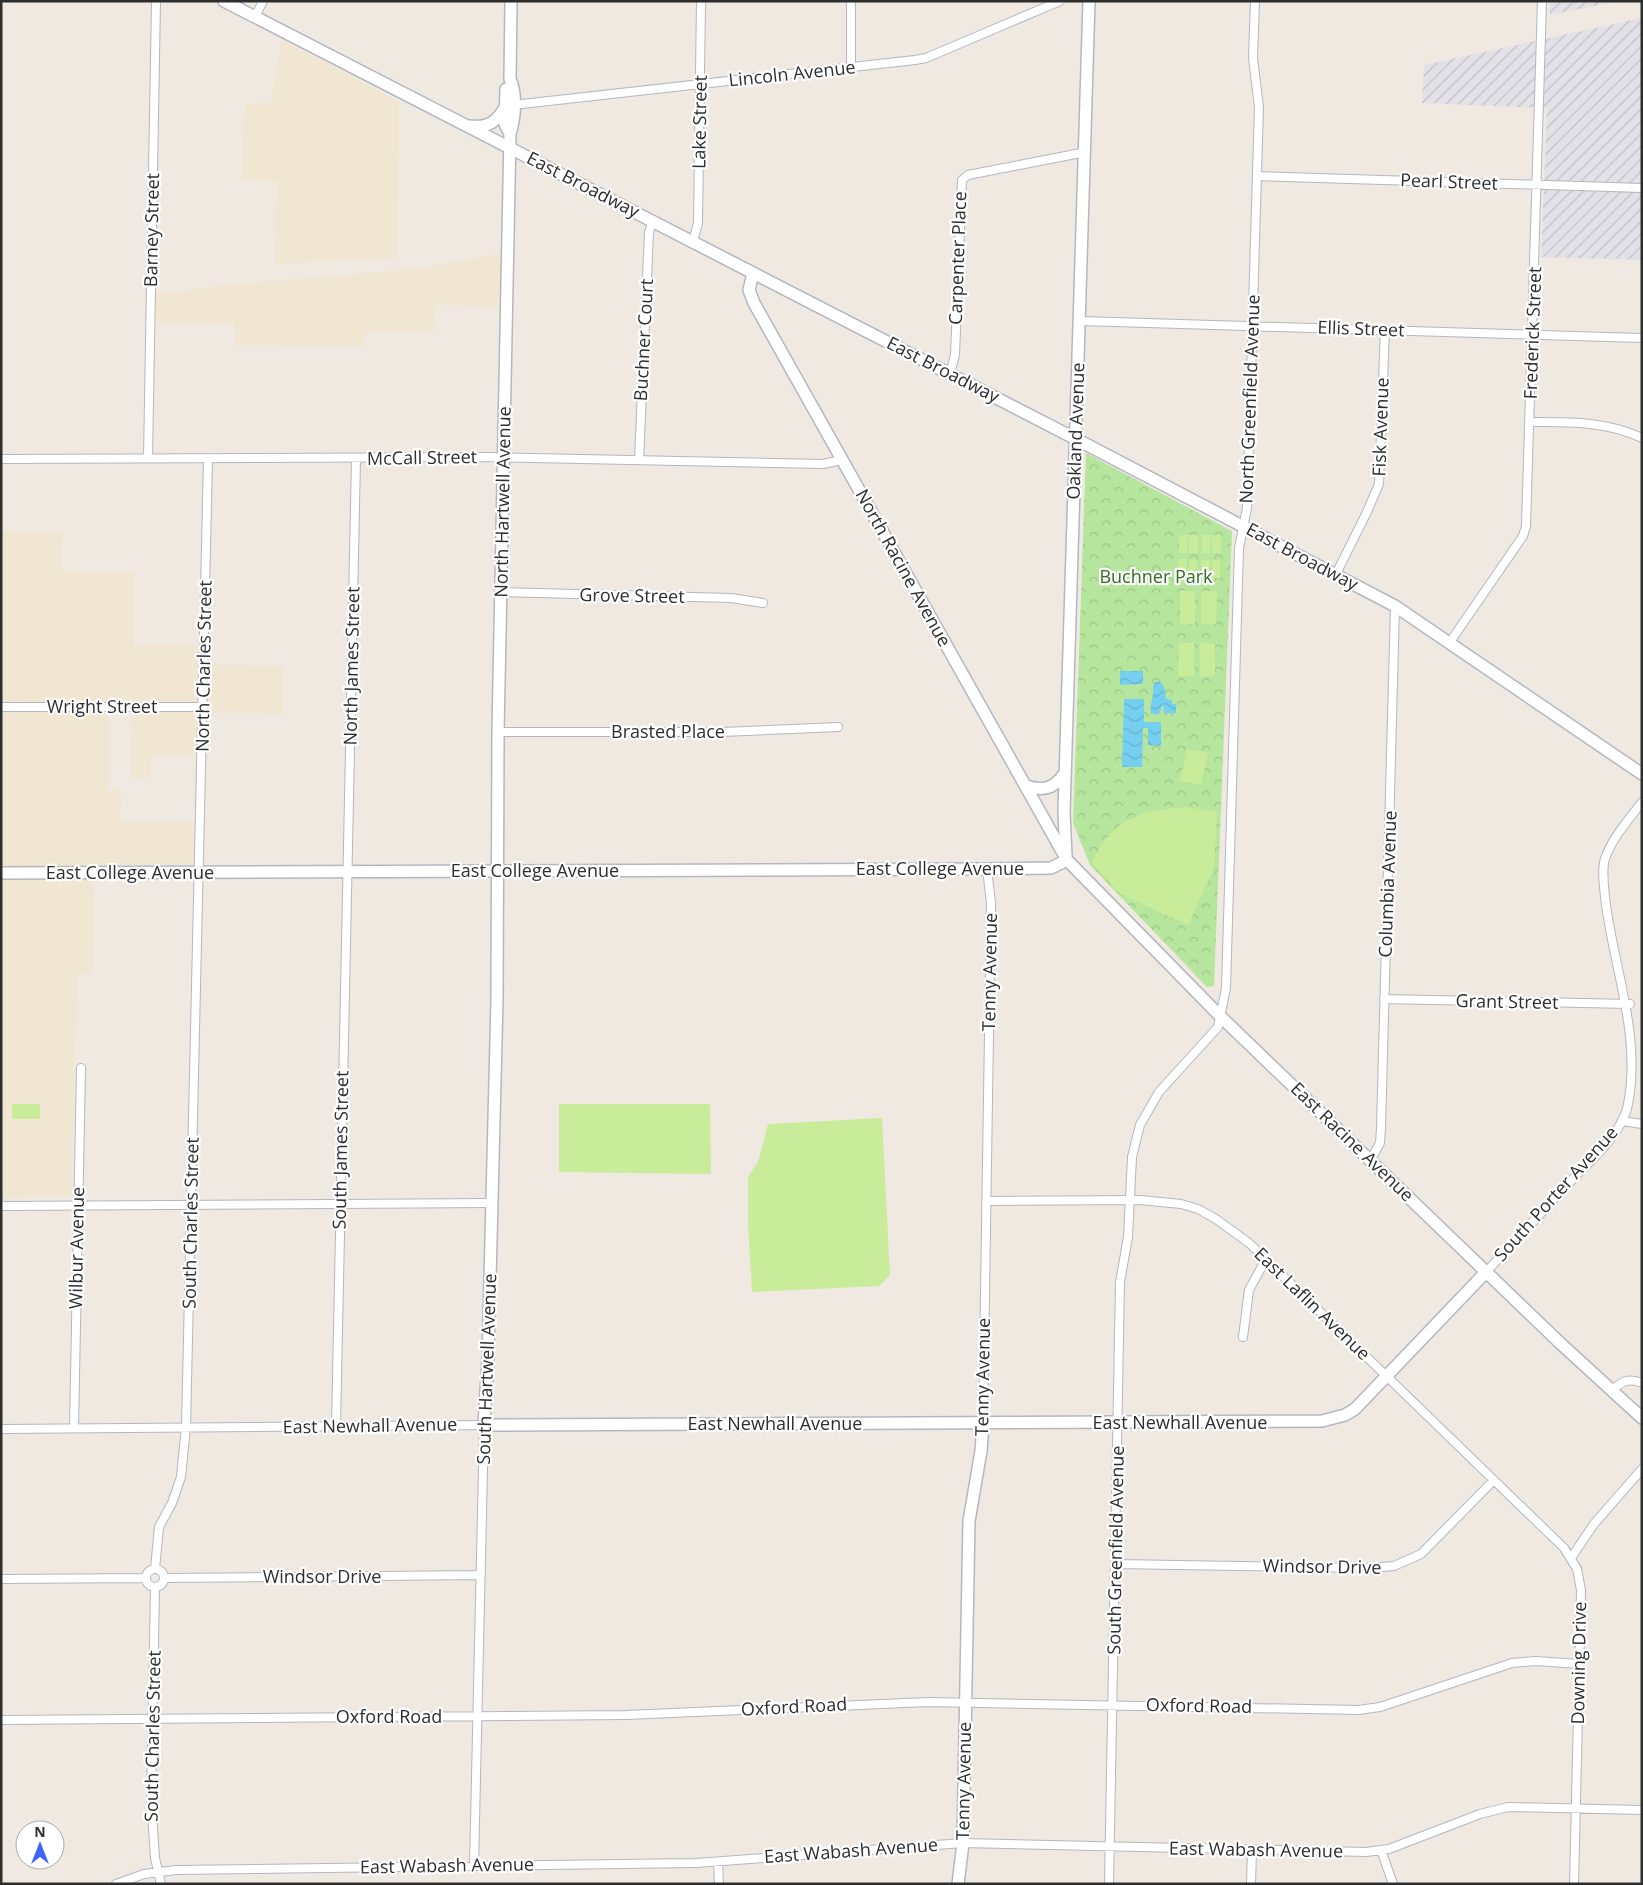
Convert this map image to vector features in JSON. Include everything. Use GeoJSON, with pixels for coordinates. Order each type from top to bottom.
{"type":"FeatureCollection","features":[{"type":"Feature","properties":{"kind":"street","name":"Barney Street"},"geometry":{"type":"LineString","coordinates":[[148,458],[156,1]]}},
{"type":"Feature","properties":{"kind":"street","name":"East Broadway"},"geometry":{"type":"LineString","coordinates":[[224,1],[1336,574],[1395,606],[1640,769]]}},
{"type":"Feature","properties":{"kind":"street"},"geometry":{"type":"LineString","coordinates":[[255,17],[263,1]]}},
{"type":"Feature","properties":{"kind":"street","name":"North Hartwell Avenue"},"geometry":{"type":"LineString","coordinates":[[497,871],[510,148],[510,134],[505,124],[510,105],[506,86],[510,79],[511,1]]}},
{"type":"Feature","properties":{"kind":"street","name":"Lake Street"},"geometry":{"type":"LineString","coordinates":[[693,242],[698,224],[701,1]]}},
{"type":"Feature","properties":{"kind":"street"},"geometry":{"type":"LineString","coordinates":[[851,68],[852,1]]}},
{"type":"Feature","properties":{"kind":"street","name":"Lincoln Avenue"},"geometry":{"type":"LineString","coordinates":[[510,105],[851,68],[926,58],[1060,1]]}},
{"type":"Feature","properties":{"kind":"street","name":"Oakland Avenue"},"geometry":{"type":"LineString","coordinates":[[1067,860],[1064,812],[1086,152],[1089,1]]}},
{"type":"Feature","properties":{"kind":"street","name":"North Greenfield Avenue"},"geometry":{"type":"LineString","coordinates":[[1230,856],[1239,548],[1247,508],[1253,326],[1259,107],[1253,58],[1255,1]]}},
{"type":"Feature","properties":{"kind":"street","name":"Frederick Street"},"geometry":{"type":"LineString","coordinates":[[1450,642],[1525,531],[1538,184],[1542,1]]}},
{"type":"Feature","properties":{"kind":"street"},"geometry":{"type":"LineString","coordinates":[[466,126],[489,125],[510,105]]}},
{"type":"Feature","properties":{"kind":"street","name":"Carpenter Place"},"geometry":{"type":"LineString","coordinates":[[950,374],[955,355],[962,180],[968,175],[1086,152]]}},
{"type":"Feature","properties":{"kind":"street","name":"Pearl Street"},"geometry":{"type":"LineString","coordinates":[[1257,176],[1642,188]]}},
{"type":"Feature","properties":{"kind":"street","name":"Buchner Court"},"geometry":{"type":"LineString","coordinates":[[639,460],[648,232],[653,221]]}},
{"type":"Feature","properties":{"kind":"street","name":"North Racine Avenue"},"geometry":{"type":"LineString","coordinates":[[753,273],[749,290],[754,303],[1067,860]]}},
{"type":"Feature","properties":{"kind":"street","name":"Ellis Street"},"geometry":{"type":"LineString","coordinates":[[1080,321],[1642,338]]}},
{"type":"Feature","properties":{"kind":"street","name":"Fisk Avenue"},"geometry":{"type":"LineString","coordinates":[[1336,574],[1379,484],[1385,330]]}},
{"type":"Feature","properties":{"kind":"street"},"geometry":{"type":"LineString","coordinates":[[1530,422],[1590,424],[1622,431],[1642,438]]}},
{"type":"Feature","properties":{"kind":"street","name":"McCall Street"},"geometry":{"type":"LineString","coordinates":[[1,459],[504,457],[823,464],[842,460]]}},
{"type":"Feature","properties":{"kind":"street","name":"North Charles Street"},"geometry":{"type":"LineString","coordinates":[[200,872],[208,459]]}},
{"type":"Feature","properties":{"kind":"street","name":"North James Street"},"geometry":{"type":"LineString","coordinates":[[348,873],[356,459]]}},
{"type":"Feature","properties":{"kind":"street","name":"Grove Street"},"geometry":{"type":"LineString","coordinates":[[501,592],[731,598],[763,603]]}},
{"type":"Feature","properties":{"kind":"street","name":"Columbia Avenue"},"geometry":{"type":"LineString","coordinates":[[1371,1159],[1380,1143],[1395,606]]}},
{"type":"Feature","properties":{"kind":"street","name":"Wright Street"},"geometry":{"type":"LineString","coordinates":[[1,707],[203,707]]}},
{"type":"Feature","properties":{"kind":"street","name":"Brasted Place"},"geometry":{"type":"LineString","coordinates":[[498,732],[722,732],[838,727]]}},
{"type":"Feature","properties":{"kind":"street"},"geometry":{"type":"LineString","coordinates":[[1026,786],[1039,789],[1052,787],[1057,785],[1065,773]]}},
{"type":"Feature","properties":{"kind":"street","name":"South Porter Avenue"},"geometry":{"type":"LineString","coordinates":[[1486,1271],[1602,1148],[1622,1121],[1628,1108],[1635,1069],[1634,1040],[1630,1004],[1607,913],[1604,863],[1610,848],[1642,802]]}},
{"type":"Feature","properties":{"kind":"street","name":"South Greenfield Avenue"},"geometry":{"type":"LineString","coordinates":[[1109,1884],[1120,1282],[1128,1237],[1132,1157],[1146,1114],[1159,1092],[1218,1027],[1226,988],[1230,856]]}},
{"type":"Feature","properties":{"kind":"street","name":"East College Avenue"},"geometry":{"type":"LineString","coordinates":[[1,873],[987,870],[1050,868],[1067,860]]}},
{"type":"Feature","properties":{"kind":"street","name":"East Racine Avenue"},"geometry":{"type":"LineString","coordinates":[[1067,860],[1220,1016],[1611,1391],[1642,1418]]}},
{"type":"Feature","properties":{"kind":"street","name":"Tenny Avenue"},"geometry":{"type":"LineString","coordinates":[[958,1884],[963,1843],[969,1521],[981,1451],[983,1424],[991,902],[987,870]]}},
{"type":"Feature","properties":{"kind":"street","name":"South Hartwell Avenue"},"geometry":{"type":"LineString","coordinates":[[474,1866],[484,1425],[488,1359],[492,1203],[497,871]]}},
{"type":"Feature","properties":{"kind":"street","name":"South Charles Street"},"geometry":{"type":"LineString","coordinates":[[155,1569],[159,1527],[172,1503],[181,1477],[186,1427],[200,872]]}},
{"type":"Feature","properties":{"kind":"street","name":"South James Street"},"geometry":{"type":"LineString","coordinates":[[336,1427],[348,873]]}},
{"type":"Feature","properties":{"kind":"street","name":"Grant Street"},"geometry":{"type":"LineString","coordinates":[[1384,999],[1630,1004]]}},
{"type":"Feature","properties":{"kind":"street","name":"Wilbur Avenue"},"geometry":{"type":"LineString","coordinates":[[74,1428],[81,1068]]}},
{"type":"Feature","properties":{"kind":"street"},"geometry":{"type":"LineString","coordinates":[[1622,1121],[1642,1124]]}},
{"type":"Feature","properties":{"kind":"street","name":"East Laflin Avenue"},"geometry":{"type":"LineString","coordinates":[[986,1201],[1160,1201],[1198,1209],[1231,1228],[1266,1259],[1554,1537],[1571,1558]]}},
{"type":"Feature","properties":{"kind":"street"},"geometry":{"type":"LineString","coordinates":[[1,1206],[492,1203]]}},
{"type":"Feature","properties":{"kind":"street"},"geometry":{"type":"LineString","coordinates":[[1243,1337],[1249,1290],[1266,1259]]}},
{"type":"Feature","properties":{"kind":"street","name":"East Newhall Avenue"},"geometry":{"type":"LineString","coordinates":[[1,1429],[1322,1421],[1345,1415],[1355,1409],[1486,1271]]}},
{"type":"Feature","properties":{"kind":"street"},"geometry":{"type":"LineString","coordinates":[[1611,1391],[1624,1381],[1634,1380],[1642,1383]]}},
{"type":"Feature","properties":{"kind":"street"},"geometry":{"type":"LineString","coordinates":[[1571,1558],[1594,1524],[1642,1469]]}},
{"type":"Feature","properties":{"kind":"street","name":"Windsor Drive"},"geometry":{"type":"LineString","coordinates":[[1115,1564],[1368,1568],[1394,1566],[1421,1554],[1494,1480]]}},
{"type":"Feature","properties":{"kind":"street","name":"Downing Drive"},"geometry":{"type":"LineString","coordinates":[[1571,1558],[1580,1577],[1574,1884]]}},
{"type":"Feature","properties":{"kind":"street"},"geometry":{"type":"LineString","coordinates":[[155,1569],[162,1573],[164,1578],[160,1585],[155,1587],[150,1586],[145,1578],[149,1570],[155,1569]]}},
{"type":"Feature","properties":{"kind":"street","name":"Windsor Drive"},"geometry":{"type":"LineString","coordinates":[[164,1578],[481,1575]]}},
{"type":"Feature","properties":{"kind":"street"},"geometry":{"type":"LineString","coordinates":[[1,1579],[145,1578]]}},
{"type":"Feature","properties":{"kind":"street","name":"South Charles Street"},"geometry":{"type":"LineString","coordinates":[[155,1587],[152,1828],[161,1884]]}},
{"type":"Feature","properties":{"kind":"street","name":"Oxford Road"},"geometry":{"type":"LineString","coordinates":[[1,1720],[478,1717],[626,1714],[904,1702],[1364,1709],[1380,1707],[1512,1663],[1536,1661],[1579,1664]]}},
{"type":"Feature","properties":{"kind":"street","name":"East Wabash Avenue"},"geometry":{"type":"LineString","coordinates":[[116,1884],[158,1872],[718,1862],[963,1843],[1366,1852],[1381,1850],[1497,1809],[1642,1810]]}},
{"type":"Feature","properties":{"kind":"street"},"geometry":{"type":"LineString","coordinates":[[1251,1884],[1252,1850]]}},
{"type":"Feature","properties":{"kind":"street"},"geometry":{"type":"LineString","coordinates":[[1381,1850],[1393,1884]]}},
{"type":"Feature","properties":{"kind":"street"},"geometry":{"type":"LineString","coordinates":[[718,1862],[719,1884]]}},
{"type":"Feature","properties":{"kind":"shaded area"},"geometry":{"type":"Polygon","coordinates":[[[1549,1],[1619,1],[1550,15],[1549,1]]]}},
{"type":"Feature","properties":{"kind":"shaded area"},"geometry":{"type":"Polygon","coordinates":[[[1642,18],[1642,260],[1541,257],[1547,108],[1422,103],[1424,65],[1642,18]]]}},
{"type":"Feature","properties":{"kind":"shaded area"},"geometry":{"type":"Polygon","coordinates":[[[282,40],[399,102],[397,257],[275,264],[277,181],[242,181],[245,104],[271,103],[282,40]]]}},
{"type":"Feature","properties":{"kind":"shaded area"},"geometry":{"type":"Polygon","coordinates":[[[501,253],[500,306],[436,305],[434,332],[365,332],[364,346],[235,345],[235,323],[155,322],[156,294],[247,283],[416,269],[501,253]]]}},
{"type":"Feature","properties":{"kind":"shaded area"},"geometry":{"type":"Polygon","coordinates":[[[1,464],[3,464],[3,531],[62,531],[61,571],[133,572],[133,645],[199,645],[199,665],[283,666],[283,714],[198,712],[197,754],[151,755],[151,777],[131,778],[132,700],[108,701],[108,790],[121,790],[120,822],[194,821],[194,857],[190,864],[94,865],[93,974],[77,974],[72,1188],[71,1194],[67,1197],[1,1198],[1,464]]]}},
{"type":"Feature","properties":{"kind":"green space","name":"Buchner Park"},"geometry":{"type":"Polygon","coordinates":[[[1086,453],[1232,531],[1214,986],[1207,987],[1090,865],[1073,823],[1086,453]]]}},
{"type":"Feature","properties":{"kind":"green space"},"geometry":{"type":"Polygon","coordinates":[[[1179,535],[1188,535],[1187,553],[1179,553],[1179,535]]]}},
{"type":"Feature","properties":{"kind":"green space"},"geometry":{"type":"Polygon","coordinates":[[[1189,535],[1198,535],[1198,553],[1189,553],[1189,535]]]}},
{"type":"Feature","properties":{"kind":"green space"},"geometry":{"type":"Polygon","coordinates":[[[1202,535],[1211,535],[1210,553],[1202,553],[1202,535]]]}},
{"type":"Feature","properties":{"kind":"green space"},"geometry":{"type":"Polygon","coordinates":[[[1212,535],[1221,535],[1221,553],[1212,553],[1212,535]]]}},
{"type":"Feature","properties":{"kind":"green space"},"geometry":{"type":"Polygon","coordinates":[[[1178,559],[1187,559],[1187,578],[1178,578],[1178,559]]]}},
{"type":"Feature","properties":{"kind":"green space"},"geometry":{"type":"Polygon","coordinates":[[[1189,560],[1197,560],[1197,578],[1189,578],[1189,560]]]}},
{"type":"Feature","properties":{"kind":"green space"},"geometry":{"type":"Polygon","coordinates":[[[1201,560],[1210,560],[1210,578],[1201,578],[1201,560]]]}},
{"type":"Feature","properties":{"kind":"green space"},"geometry":{"type":"Polygon","coordinates":[[[1212,560],[1220,560],[1220,578],[1212,578],[1212,560]]]}},
{"type":"Feature","properties":{"kind":"green space"},"geometry":{"type":"Polygon","coordinates":[[[1180,591],[1195,591],[1195,624],[1180,624],[1180,591]]]}},
{"type":"Feature","properties":{"kind":"green space"},"geometry":{"type":"Polygon","coordinates":[[[1201,591],[1217,591],[1216,624],[1201,624],[1201,591]]]}},
{"type":"Feature","properties":{"kind":"green space"},"geometry":{"type":"Polygon","coordinates":[[[1179,643],[1194,643],[1194,676],[1178,676],[1179,643]]]}},
{"type":"Feature","properties":{"kind":"green space"},"geometry":{"type":"Polygon","coordinates":[[[1200,643],[1215,644],[1215,676],[1200,676],[1200,643]]]}},
{"type":"Feature","properties":{"kind":"green space"},"geometry":{"type":"Polygon","coordinates":[[[1187,749],[1208,753],[1201,785],[1180,781],[1187,749]]]}},
{"type":"Feature","properties":{"kind":"green space"},"geometry":{"type":"Polygon","coordinates":[[[1186,807],[1217,812],[1214,868],[1188,925],[1120,894],[1092,863],[1099,848],[1108,836],[1129,820],[1155,811],[1186,807]]]}},
{"type":"Feature","properties":{"kind":"green space"},"geometry":{"type":"Polygon","coordinates":[[[12,1104],[40,1104],[40,1119],[12,1119],[12,1104]]]}},
{"type":"Feature","properties":{"kind":"green space"},"geometry":{"type":"Polygon","coordinates":[[[559,1104],[710,1104],[711,1174],[559,1172],[559,1104]]]}},
{"type":"Feature","properties":{"kind":"green space"},"geometry":{"type":"Polygon","coordinates":[[[882,1118],[890,1275],[879,1286],[752,1292],[748,1226],[748,1177],[758,1162],[768,1124],[882,1118]]]}},
{"type":"Feature","properties":{"kind":"water"},"geometry":{"type":"Polygon","coordinates":[[[1120,671],[1143,671],[1143,684],[1120,685],[1120,671]]]}},
{"type":"Feature","properties":{"kind":"water"},"geometry":{"type":"Polygon","coordinates":[[[1155,682],[1160,682],[1164,686],[1166,699],[1172,700],[1172,704],[1176,704],[1176,713],[1164,713],[1163,704],[1159,714],[1151,713],[1155,682]]]}},
{"type":"Feature","properties":{"kind":"water"},"geometry":{"type":"Polygon","coordinates":[[[1124,699],[1144,699],[1144,722],[1161,722],[1161,746],[1148,745],[1148,728],[1143,728],[1142,767],[1122,767],[1124,699]]]}}]}
